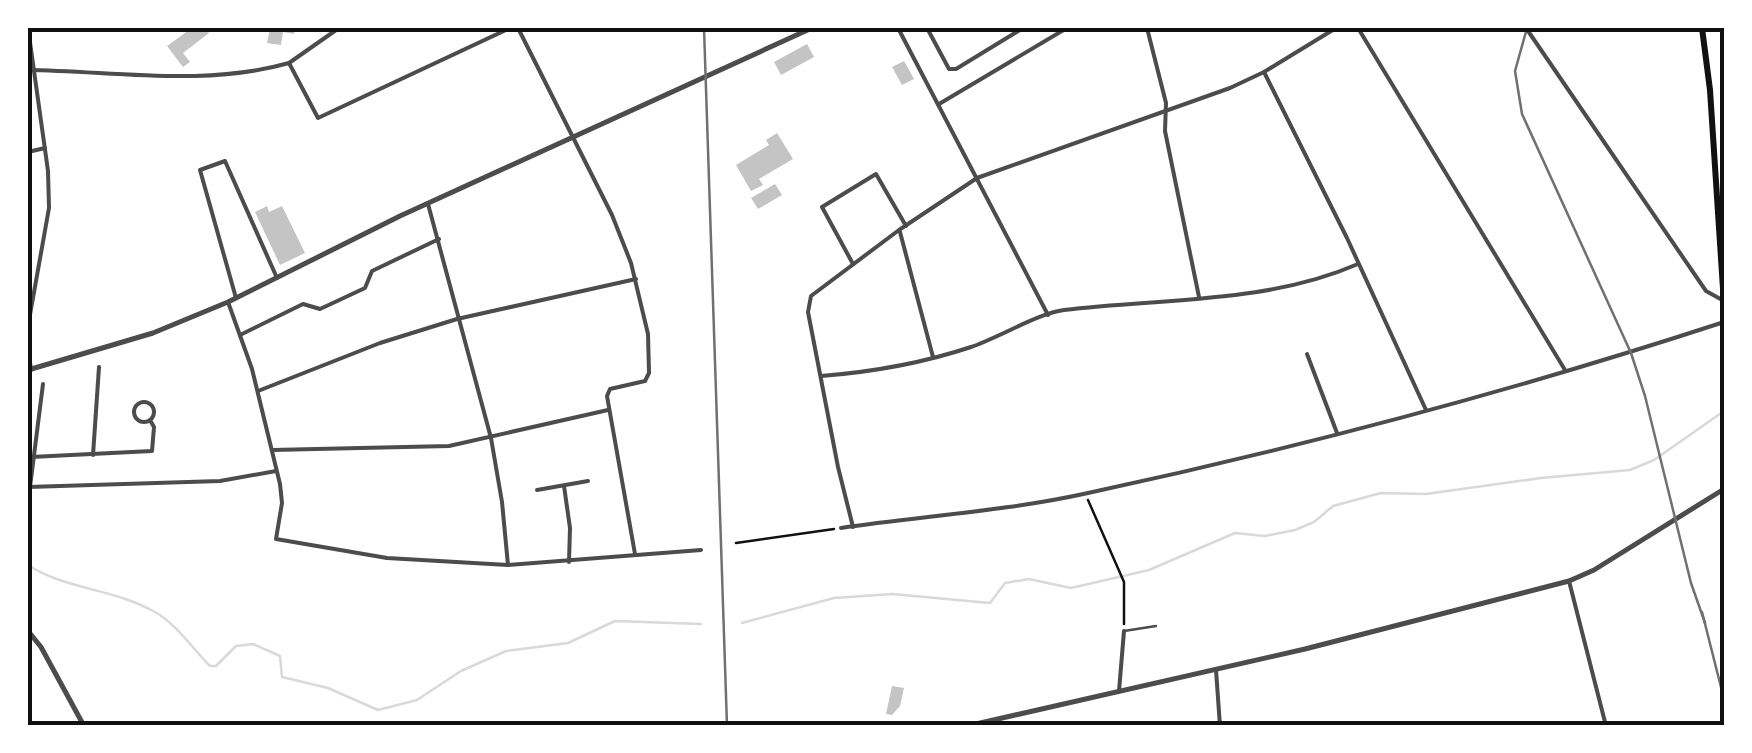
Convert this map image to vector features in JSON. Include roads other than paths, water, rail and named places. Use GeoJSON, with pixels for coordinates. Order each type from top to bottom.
{"type":"FeatureCollection","features":[{"type":"Feature","properties":{"kind":"main road"},"geometry":{"type":"LineString","coordinates":[[1702,28],[1710,90],[1724,302]]}},
{"type":"Feature","properties":{"kind":"street"},"geometry":{"type":"LineString","coordinates":[[28,28],[49,208],[28,326]]}},
{"type":"Feature","properties":{"kind":"street"},"geometry":{"type":"LineString","coordinates":[[31,70],[227,75],[289,63],[339,28]]}},
{"type":"Feature","properties":{"kind":"street"},"geometry":{"type":"LineString","coordinates":[[289,63],[318,118],[510,28]]}},
{"type":"Feature","properties":{"kind":"street"},"geometry":{"type":"LineString","coordinates":[[518,28],[622,238],[636,278],[648,334],[649,373],[644,381],[610,390],[608,410],[635,556]]}},
{"type":"Feature","properties":{"kind":"street"},"geometry":{"type":"LineString","coordinates":[[28,347],[29,370],[152,333],[228,302],[571,136],[812,28]]}},
{"type":"Feature","properties":{"kind":"street"},"geometry":{"type":"LineString","coordinates":[[898,28],[1048,315]]}},
{"type":"Feature","properties":{"kind":"street"},"geometry":{"type":"LineString","coordinates":[[926,28],[950,69],[1023,28]]}},
{"type":"Feature","properties":{"kind":"street"},"geometry":{"type":"LineString","coordinates":[[940,104],[1068,28]]}},
{"type":"Feature","properties":{"kind":"street"},"geometry":{"type":"LineString","coordinates":[[1146,28],[1153,45],[1166,112],[1164,131],[1199,299]]}},
{"type":"Feature","properties":{"kind":"street"},"geometry":{"type":"LineString","coordinates":[[853,526],[838,467],[808,300],[899,230],[977,178],[1166,112],[1264,72],[1336,28]]}},
{"type":"Feature","properties":{"kind":"street"},"geometry":{"type":"LineString","coordinates":[[1358,28],[1566,372]]}},
{"type":"Feature","properties":{"kind":"street"},"geometry":{"type":"LineString","coordinates":[[1526,28],[1706,291],[1724,302]]}},
{"type":"Feature","properties":{"kind":"street"},"geometry":{"type":"LineString","coordinates":[[1264,72],[1426,410]]}},
{"type":"Feature","properties":{"kind":"street"},"geometry":{"type":"LineString","coordinates":[[28,152],[45,148]]}},
{"type":"Feature","properties":{"kind":"street"},"geometry":{"type":"LineString","coordinates":[[236,298],[200,170],[225,161],[277,278]]}},
{"type":"Feature","properties":{"kind":"street"},"geometry":{"type":"LineString","coordinates":[[854,264],[822,207],[876,174],[906,226]]}},
{"type":"Feature","properties":{"kind":"street"},"geometry":{"type":"LineString","coordinates":[[428,204],[491,438],[508,565]]}},
{"type":"Feature","properties":{"kind":"street"},"geometry":{"type":"LineString","coordinates":[[899,230],[933,358]]}},
{"type":"Feature","properties":{"kind":"street"},"geometry":{"type":"LineString","coordinates":[[240,336],[303,304],[320,309],[365,288],[372,270],[439,239]]}},
{"type":"Feature","properties":{"kind":"street"},"geometry":{"type":"LineString","coordinates":[[821,376],[933,358],[1002,336],[1064,310],[1199,299],[1308,282],[1358,264]]}},
{"type":"Feature","properties":{"kind":"street"},"geometry":{"type":"LineString","coordinates":[[258,391],[380,343],[457,320],[636,278]]}},
{"type":"Feature","properties":{"kind":"street"},"geometry":{"type":"LineString","coordinates":[[228,302],[258,391],[272,450],[282,503],[276,539],[387,558],[508,565],[700,550]]}},
{"type":"Feature","properties":{"kind":"street"},"geometry":{"type":"LineString","coordinates":[[840,528],[1086,494],[1426,410],[1566,372],[1724,322]]}},
{"type":"Feature","properties":{"kind":"street"},"geometry":{"type":"LineString","coordinates":[[1307,354],[1337,433]]}},
{"type":"Feature","properties":{"kind":"street"},"geometry":{"type":"LineString","coordinates":[[93,455],[99,367]]}},
{"type":"Feature","properties":{"kind":"street"},"geometry":{"type":"LineString","coordinates":[[43,384],[29,487],[220,480],[276,470]]}},
{"type":"Feature","properties":{"kind":"street"},"geometry":{"type":"LineString","coordinates":[[272,450],[450,446],[608,410]]}},
{"type":"Feature","properties":{"kind":"street"},"geometry":{"type":"LineString","coordinates":[[32,457],[152,451],[154,427],[150,420]]}},
{"type":"Feature","properties":{"kind":"street"},"geometry":{"type":"LineString","coordinates":[[537,490],[588,481]]}},
{"type":"Feature","properties":{"kind":"street"},"geometry":{"type":"LineString","coordinates":[[564,486],[570,528],[569,562]]}},
{"type":"Feature","properties":{"kind":"street"},"geometry":{"type":"LineString","coordinates":[[967,726],[1216,670],[1569,581],[1594,570],[1724,489]]}},
{"type":"Feature","properties":{"kind":"street"},"geometry":{"type":"LineString","coordinates":[[1569,581],[1606,726]]}},
{"type":"Feature","properties":{"kind":"street"},"geometry":{"type":"LineString","coordinates":[[1119,691],[1124,631]]}},
{"type":"Feature","properties":{"kind":"street"},"geometry":{"type":"LineString","coordinates":[[28,632],[41,647],[84,726]]}},
{"type":"Feature","properties":{"kind":"street"},"geometry":{"type":"LineString","coordinates":[[1216,670],[1220,726]]}},
{"type":"Feature","properties":{"kind":"lane"},"geometry":{"type":"LineString","coordinates":[[1124,631],[1156,626]]}},
{"type":"Feature","properties":{"kind":"waterway"},"geometry":{"type":"LineString","coordinates":[[742,623],[834,598],[892,594],[990,603],[1005,583],[1029,579],[1071,588],[1149,570],[1235,533],[1265,536],[1295,530],[1314,522],[1333,506],[1381,493],[1426,494],[1630,470],[1654,460],[1724,411]]}},
{"type":"Feature","properties":{"kind":"waterway"},"geometry":{"type":"LineString","coordinates":[[28,565],[57,579],[153,611],[176,629],[210,666],[216,666],[236,646],[253,644],[280,656],[282,677],[328,688],[378,710],[417,700],[461,671],[506,651],[568,643],[615,621],[701,624]]}},
{"type":"Feature","properties":{"kind":"tram line"},"geometry":{"type":"LineString","coordinates":[[1527,28],[1515,71],[1522,114],[1631,353],[1705,623]]}},
{"type":"Feature","properties":{"kind":"tram line"},"geometry":{"type":"LineString","coordinates":[[1702,612],[1724,699]]}},
{"type":"Feature","properties":{"kind":"railway"},"geometry":{"type":"LineString","coordinates":[[704,28],[727,726]]}}]}
